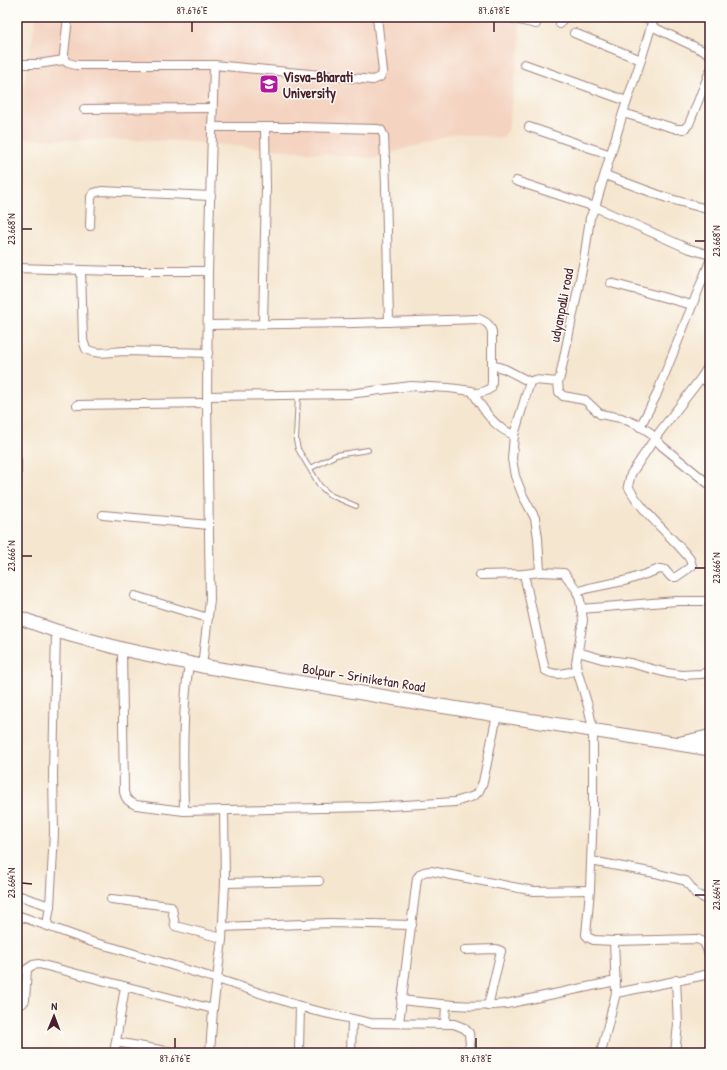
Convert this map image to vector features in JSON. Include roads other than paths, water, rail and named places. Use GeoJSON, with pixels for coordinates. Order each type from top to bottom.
{"type":"FeatureCollection","features":[{"type":"Feature","properties":{"kind":"main road","name":"Bolpur - Sriniketan Road"},"geometry":{"type":"LineString","coordinates":[[17,617],[56,631],[122,649],[202,666],[710,749]]}},
{"type":"Feature","properties":{"kind":"street"},"geometry":{"type":"LineString","coordinates":[[64,60],[68,17]]}},
{"type":"Feature","properties":{"kind":"street"},"geometry":{"type":"LineString","coordinates":[[17,64],[38,64],[64,60],[68,63],[76,65],[214,65],[373,80],[380,77],[383,71],[377,17]]}},
{"type":"Feature","properties":{"kind":"street"},"geometry":{"type":"LineString","coordinates":[[506,17],[536,24]]}},
{"type":"Feature","properties":{"kind":"street"},"geometry":{"type":"LineString","coordinates":[[644,17],[710,54]]}},
{"type":"Feature","properties":{"kind":"street","name":"udyanpalli road"},"geometry":{"type":"LineString","coordinates":[[558,382],[578,287],[590,218],[595,207],[652,22]]}},
{"type":"Feature","properties":{"kind":"street"},"geometry":{"type":"LineString","coordinates":[[574,33],[641,60]]}},
{"type":"Feature","properties":{"kind":"street"},"geometry":{"type":"LineString","coordinates":[[524,64],[627,100]]}},
{"type":"Feature","properties":{"kind":"street"},"geometry":{"type":"LineString","coordinates":[[202,666],[210,600],[207,399],[208,271],[214,65]]}},
{"type":"Feature","properties":{"kind":"street"},"geometry":{"type":"LineString","coordinates":[[623,113],[677,129],[684,129],[688,124],[710,71]]}},
{"type":"Feature","properties":{"kind":"street"},"geometry":{"type":"LineString","coordinates":[[84,109],[212,108]]}},
{"type":"Feature","properties":{"kind":"street"},"geometry":{"type":"LineString","coordinates":[[212,126],[378,129],[382,133],[384,136],[386,186],[389,322]]}},
{"type":"Feature","properties":{"kind":"street"},"geometry":{"type":"LineString","coordinates":[[263,324],[266,188],[265,127]]}},
{"type":"Feature","properties":{"kind":"street"},"geometry":{"type":"LineString","coordinates":[[530,127],[611,155]]}},
{"type":"Feature","properties":{"kind":"street"},"geometry":{"type":"LineString","coordinates":[[605,175],[667,198],[710,210]]}},
{"type":"Feature","properties":{"kind":"street"},"geometry":{"type":"LineString","coordinates":[[516,181],[595,207],[687,248],[710,255]]}},
{"type":"Feature","properties":{"kind":"street"},"geometry":{"type":"LineString","coordinates":[[90,226],[91,197],[94,193],[101,191],[211,196]]}},
{"type":"Feature","properties":{"kind":"street"},"geometry":{"type":"LineString","coordinates":[[640,427],[656,396],[710,261]]}},
{"type":"Feature","properties":{"kind":"street"},"geometry":{"type":"LineString","coordinates":[[17,268],[208,271]]}},
{"type":"Feature","properties":{"kind":"street"},"geometry":{"type":"LineString","coordinates":[[81,270],[83,340],[86,349],[99,353],[126,351],[208,353]]}},
{"type":"Feature","properties":{"kind":"street"},"geometry":{"type":"LineString","coordinates":[[611,283],[692,305]]}},
{"type":"Feature","properties":{"kind":"street"},"geometry":{"type":"LineString","coordinates":[[208,325],[479,319],[490,325],[492,332],[491,388],[474,394]]}},
{"type":"Feature","properties":{"kind":"street"},"geometry":{"type":"LineString","coordinates":[[577,592],[628,580],[660,569],[665,570],[671,577],[676,577],[692,566],[690,559],[646,510],[628,486],[631,474],[710,364]]}},
{"type":"Feature","properties":{"kind":"street"},"geometry":{"type":"LineString","coordinates":[[492,365],[505,369],[530,382],[534,380],[558,382],[559,392],[563,396],[585,400],[600,414],[621,418],[648,431],[662,446],[710,485]]}},
{"type":"Feature","properties":{"kind":"street"},"geometry":{"type":"LineString","coordinates":[[701,378],[710,384]]}},
{"type":"Feature","properties":{"kind":"street"},"geometry":{"type":"LineString","coordinates":[[530,382],[514,435],[512,459],[515,476],[523,496],[535,518],[540,572]]}},
{"type":"Feature","properties":{"kind":"street"},"geometry":{"type":"LineString","coordinates":[[77,405],[298,394],[349,394],[411,386],[460,389],[472,391],[490,419],[505,431],[514,435]]}},
{"type":"Feature","properties":{"kind":"street"},"geometry":{"type":"LineString","coordinates":[[17,460],[17,487]]}},
{"type":"Feature","properties":{"kind":"street"},"geometry":{"type":"LineString","coordinates":[[103,515],[209,525]]}},
{"type":"Feature","properties":{"kind":"street"},"geometry":{"type":"LineString","coordinates":[[480,575],[540,572],[564,573],[577,592],[583,620],[577,670],[593,729],[593,810],[590,890],[586,935],[594,940],[614,941],[697,939],[704,942],[710,956]]}},
{"type":"Feature","properties":{"kind":"street"},"geometry":{"type":"LineString","coordinates":[[524,574],[546,670],[550,673],[556,674],[577,670]]}},
{"type":"Feature","properties":{"kind":"street"},"geometry":{"type":"LineString","coordinates":[[135,596],[208,618]]}},
{"type":"Feature","properties":{"kind":"street"},"geometry":{"type":"LineString","coordinates":[[581,610],[676,602],[710,601]]}},
{"type":"Feature","properties":{"kind":"street"},"geometry":{"type":"LineString","coordinates":[[49,916],[54,832],[53,774],[56,631]]}},
{"type":"Feature","properties":{"kind":"street"},"geometry":{"type":"LineString","coordinates":[[122,649],[124,792],[126,799],[136,805],[184,811],[372,807],[455,802],[474,796],[479,791],[483,782],[497,715]]}},
{"type":"Feature","properties":{"kind":"street"},"geometry":{"type":"LineString","coordinates":[[578,652],[602,659],[630,663],[667,673],[682,675],[710,672]]}},
{"type":"Feature","properties":{"kind":"street"},"geometry":{"type":"LineString","coordinates":[[184,811],[182,744],[184,698],[188,663]]}},
{"type":"Feature","properties":{"kind":"street"},"geometry":{"type":"LineString","coordinates":[[676,744],[710,736]]}},
{"type":"Feature","properties":{"kind":"street"},"geometry":{"type":"LineString","coordinates":[[210,1053],[213,1009],[222,938],[225,883],[224,810]]}},
{"type":"Feature","properties":{"kind":"street"},"geometry":{"type":"LineString","coordinates":[[591,861],[648,871],[686,881],[696,894],[710,901]]}},
{"type":"Feature","properties":{"kind":"street"},"geometry":{"type":"LineString","coordinates":[[399,1023],[418,878],[420,874],[426,871],[534,891],[590,890]]}},
{"type":"Feature","properties":{"kind":"street"},"geometry":{"type":"LineString","coordinates":[[225,883],[319,881]]}},
{"type":"Feature","properties":{"kind":"street"},"geometry":{"type":"LineString","coordinates":[[17,895],[92,942],[217,979],[300,1006],[370,1023],[445,1023],[460,1025],[469,1032],[470,1045],[466,1053]]}},
{"type":"Feature","properties":{"kind":"street"},"geometry":{"type":"LineString","coordinates":[[111,899],[170,906],[172,908],[175,926],[222,938]]}},
{"type":"Feature","properties":{"kind":"street"},"geometry":{"type":"LineString","coordinates":[[17,915],[49,916]]}},
{"type":"Feature","properties":{"kind":"street"},"geometry":{"type":"LineString","coordinates":[[222,927],[329,923],[412,926]]}},
{"type":"Feature","properties":{"kind":"street"},"geometry":{"type":"LineString","coordinates":[[602,1053],[616,987],[614,941]]}},
{"type":"Feature","properties":{"kind":"street"},"geometry":{"type":"LineString","coordinates":[[465,950],[496,949],[501,951],[488,1006]]}},
{"type":"Feature","properties":{"kind":"street"},"geometry":{"type":"LineString","coordinates":[[17,1005],[23,1003],[25,1000],[27,968],[33,964],[39,964],[213,1009]]}},
{"type":"Feature","properties":{"kind":"street"},"geometry":{"type":"LineString","coordinates":[[402,1000],[446,1005],[488,1006],[710,974]]}},
{"type":"Feature","properties":{"kind":"street"},"geometry":{"type":"LineString","coordinates":[[675,1053],[678,1024],[676,980]]}},
{"type":"Feature","properties":{"kind":"street"},"geometry":{"type":"LineString","coordinates":[[114,1053],[125,987]]}},
{"type":"Feature","properties":{"kind":"street"},"geometry":{"type":"LineString","coordinates":[[445,1023],[446,1005]]}},
{"type":"Feature","properties":{"kind":"street"},"geometry":{"type":"LineString","coordinates":[[300,1006],[299,1048],[302,1053]]}},
{"type":"Feature","properties":{"kind":"street"},"geometry":{"type":"LineString","coordinates":[[351,1053],[352,1019]]}},
{"type":"Feature","properties":{"kind":"street"},"geometry":{"type":"LineString","coordinates":[[116,1042],[177,1053]]}},
{"type":"Feature","properties":{"kind":"lane"},"geometry":{"type":"LineString","coordinates":[[298,394],[296,440],[298,449],[303,459],[311,468],[320,486],[330,495],[356,506]]}},
{"type":"Feature","properties":{"kind":"lane"},"geometry":{"type":"LineString","coordinates":[[311,468],[336,454],[368,450]]}},
{"type":"Feature","properties":{"kind":"place","name":"Visva-Bharati University"},"geometry":{"type":"Point","coordinates":[269,84]}}]}
